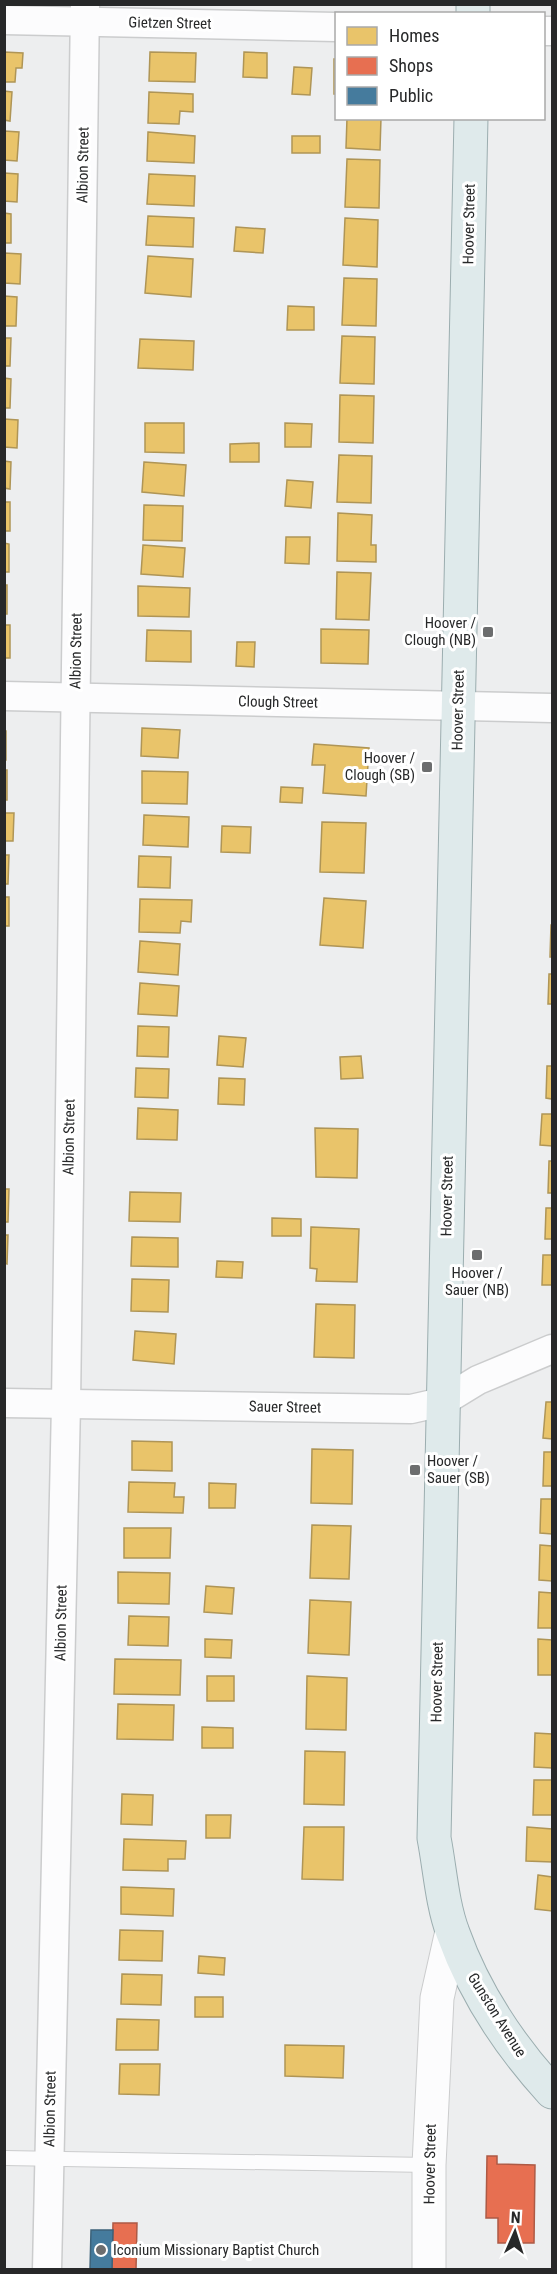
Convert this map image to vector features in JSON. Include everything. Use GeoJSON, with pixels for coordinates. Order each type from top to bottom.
{"type":"FeatureCollection","features":[{"type":"Feature","properties":{"kind":"main road","name":"Hoover Street"},"geometry":{"type":"LineString","coordinates":[[452,1931],[434,1838],[471,120]]}},
{"type":"Feature","properties":{"kind":"main road","name":"Gunston Avenue"},"geometry":{"type":"LineString","coordinates":[[452,1931],[473,1979],[491,2010],[514,2046],[552,2092]]}},
{"type":"Feature","properties":{"kind":"street","name":"Gietzen Street"},"geometry":{"type":"LineString","coordinates":[[4,20],[85,13],[335,27]]}},
{"type":"Feature","properties":{"kind":"street","name":"Albion Street"},"geometry":{"type":"LineString","coordinates":[[47,2270],[66,1404],[85,13]]}},
{"type":"Feature","properties":{"kind":"street","name":"Clough Street"},"geometry":{"type":"LineString","coordinates":[[4,696],[552,708]]}},
{"type":"Feature","properties":{"kind":"street","name":"Sauer Street"},"geometry":{"type":"LineString","coordinates":[[4,1404],[411,1409],[442,1402],[478,1380],[552,1349]]}},
{"type":"Feature","properties":{"kind":"street","name":"Hoover Street"},"geometry":{"type":"LineString","coordinates":[[429,2270],[429,2165],[436,1998],[452,1931]]}},
{"type":"Feature","properties":{"kind":"lane"},"geometry":{"type":"LineString","coordinates":[[4,2158],[429,2165]]}},
{"type":"Feature","properties":{"kind":"building: Homes"},"geometry":{"type":"Polygon","coordinates":[[[4,52],[23,53],[22,68],[16,68],[15,82],[4,82],[4,52]]]}},
{"type":"Feature","properties":{"kind":"building: Homes"},"geometry":{"type":"Polygon","coordinates":[[[150,52],[196,53],[195,82],[149,81],[150,52]]]}},
{"type":"Feature","properties":{"kind":"building: Homes"},"geometry":{"type":"Polygon","coordinates":[[[244,52],[267,53],[267,78],[243,77],[244,52]]]}},
{"type":"Feature","properties":{"kind":"building: Homes"},"geometry":{"type":"Polygon","coordinates":[[[334,59],[335,59],[335,94],[334,59]]]}},
{"type":"Feature","properties":{"kind":"building: Homes"},"geometry":{"type":"Polygon","coordinates":[[[294,67],[312,68],[310,95],[292,94],[294,67]]]}},
{"type":"Feature","properties":{"kind":"building: Homes"},"geometry":{"type":"Polygon","coordinates":[[[4,91],[12,92],[10,121],[4,120],[4,91]]]}},
{"type":"Feature","properties":{"kind":"building: Homes"},"geometry":{"type":"Polygon","coordinates":[[[149,92],[193,94],[193,112],[180,111],[179,124],[148,123],[149,92]]]}},
{"type":"Feature","properties":{"kind":"building: Homes"},"geometry":{"type":"Polygon","coordinates":[[[347,120],[381,120],[380,150],[346,148],[347,120]]]}},
{"type":"Feature","properties":{"kind":"building: Homes"},"geometry":{"type":"Polygon","coordinates":[[[4,131],[19,132],[17,161],[4,160],[4,131]]]}},
{"type":"Feature","properties":{"kind":"building: Homes"},"geometry":{"type":"Polygon","coordinates":[[[148,132],[195,136],[194,163],[147,161],[148,132]]]}},
{"type":"Feature","properties":{"kind":"building: Homes"},"geometry":{"type":"Polygon","coordinates":[[[292,136],[320,136],[320,153],[292,153],[292,136]]]}},
{"type":"Feature","properties":{"kind":"building: Homes"},"geometry":{"type":"Polygon","coordinates":[[[347,159],[380,160],[379,208],[345,207],[347,159]]]}},
{"type":"Feature","properties":{"kind":"building: Homes"},"geometry":{"type":"Polygon","coordinates":[[[4,173],[18,174],[17,202],[4,201],[4,173]]]}},
{"type":"Feature","properties":{"kind":"building: Homes"},"geometry":{"type":"Polygon","coordinates":[[[149,174],[195,176],[194,206],[147,204],[149,174]]]}},
{"type":"Feature","properties":{"kind":"building: Homes"},"geometry":{"type":"Polygon","coordinates":[[[4,213],[11,214],[11,243],[4,243],[4,213]]]}},
{"type":"Feature","properties":{"kind":"building: Homes"},"geometry":{"type":"Polygon","coordinates":[[[148,216],[194,218],[193,247],[146,245],[148,216]]]}},
{"type":"Feature","properties":{"kind":"building: Homes"},"geometry":{"type":"Polygon","coordinates":[[[345,218],[378,220],[377,267],[343,265],[345,218]]]}},
{"type":"Feature","properties":{"kind":"building: Homes"},"geometry":{"type":"Polygon","coordinates":[[[236,227],[265,229],[263,253],[234,251],[236,227]]]}},
{"type":"Feature","properties":{"kind":"building: Homes"},"geometry":{"type":"Polygon","coordinates":[[[4,253],[21,254],[20,284],[4,283],[4,253]]]}},
{"type":"Feature","properties":{"kind":"building: Homes"},"geometry":{"type":"Polygon","coordinates":[[[148,256],[193,259],[191,297],[145,293],[148,256]]]}},
{"type":"Feature","properties":{"kind":"building: Homes"},"geometry":{"type":"Polygon","coordinates":[[[344,278],[377,279],[376,326],[342,325],[344,278]]]}},
{"type":"Feature","properties":{"kind":"building: Homes"},"geometry":{"type":"Polygon","coordinates":[[[4,296],[17,297],[16,326],[4,326],[4,296]]]}},
{"type":"Feature","properties":{"kind":"building: Homes"},"geometry":{"type":"Polygon","coordinates":[[[288,306],[314,307],[314,330],[287,330],[288,306]]]}},
{"type":"Feature","properties":{"kind":"building: Homes"},"geometry":{"type":"Polygon","coordinates":[[[342,336],[375,337],[374,384],[340,383],[342,336]]]}},
{"type":"Feature","properties":{"kind":"building: Homes"},"geometry":{"type":"Polygon","coordinates":[[[4,338],[11,338],[10,366],[4,366],[4,338]]]}},
{"type":"Feature","properties":{"kind":"building: Homes"},"geometry":{"type":"Polygon","coordinates":[[[140,339],[194,341],[193,370],[138,368],[140,339]]]}},
{"type":"Feature","properties":{"kind":"building: Homes"},"geometry":{"type":"Polygon","coordinates":[[[4,378],[11,379],[10,408],[4,408],[4,378]]]}},
{"type":"Feature","properties":{"kind":"building: Homes"},"geometry":{"type":"Polygon","coordinates":[[[340,395],[374,396],[373,443],[339,442],[340,395]]]}},
{"type":"Feature","properties":{"kind":"building: Homes"},"geometry":{"type":"Polygon","coordinates":[[[4,419],[18,420],[17,448],[4,447],[4,419]]]}},
{"type":"Feature","properties":{"kind":"building: Homes"},"geometry":{"type":"Polygon","coordinates":[[[145,423],[184,423],[184,453],[145,452],[145,423]]]}},
{"type":"Feature","properties":{"kind":"building: Homes"},"geometry":{"type":"Polygon","coordinates":[[[285,423],[312,424],[311,447],[285,447],[285,423]]]}},
{"type":"Feature","properties":{"kind":"building: Homes"},"geometry":{"type":"Polygon","coordinates":[[[259,443],[259,462],[230,462],[230,444],[259,443]]]}},
{"type":"Feature","properties":{"kind":"building: Homes"},"geometry":{"type":"Polygon","coordinates":[[[339,455],[372,456],[371,503],[337,502],[339,455]]]}},
{"type":"Feature","properties":{"kind":"building: Homes"},"geometry":{"type":"Polygon","coordinates":[[[4,461],[11,462],[10,489],[4,488],[4,461]]]}},
{"type":"Feature","properties":{"kind":"building: Homes"},"geometry":{"type":"Polygon","coordinates":[[[144,462],[186,465],[184,496],[142,492],[144,462]]]}},
{"type":"Feature","properties":{"kind":"building: Homes"},"geometry":{"type":"Polygon","coordinates":[[[287,480],[313,482],[311,508],[285,506],[287,480]]]}},
{"type":"Feature","properties":{"kind":"building: Homes"},"geometry":{"type":"Polygon","coordinates":[[[4,502],[10,502],[10,531],[4,531],[4,502]]]}},
{"type":"Feature","properties":{"kind":"building: Homes"},"geometry":{"type":"Polygon","coordinates":[[[144,505],[183,506],[182,541],[143,540],[144,505]]]}},
{"type":"Feature","properties":{"kind":"building: Homes"},"geometry":{"type":"Polygon","coordinates":[[[338,513],[372,515],[371,545],[376,545],[376,562],[337,561],[338,513]]]}},
{"type":"Feature","properties":{"kind":"building: Homes"},"geometry":{"type":"Polygon","coordinates":[[[286,537],[310,537],[309,564],[285,563],[286,537]]]}},
{"type":"Feature","properties":{"kind":"building: Homes"},"geometry":{"type":"Polygon","coordinates":[[[4,543],[9,544],[9,572],[4,572],[4,543]]]}},
{"type":"Feature","properties":{"kind":"building: Homes"},"geometry":{"type":"Polygon","coordinates":[[[143,545],[185,548],[183,577],[141,574],[143,545]]]}},
{"type":"Feature","properties":{"kind":"building: Homes"},"geometry":{"type":"Polygon","coordinates":[[[337,572],[371,573],[369,620],[336,619],[337,572]]]}},
{"type":"Feature","properties":{"kind":"building: Homes"},"geometry":{"type":"Polygon","coordinates":[[[4,585],[7,585],[7,614],[4,614],[4,585]]]}},
{"type":"Feature","properties":{"kind":"building: Homes"},"geometry":{"type":"Polygon","coordinates":[[[138,586],[190,588],[189,617],[138,616],[138,586]]]}},
{"type":"Feature","properties":{"kind":"building: Homes"},"geometry":{"type":"Polygon","coordinates":[[[4,625],[10,625],[10,658],[4,658],[4,625]]]}},
{"type":"Feature","properties":{"kind":"building: Homes"},"geometry":{"type":"Polygon","coordinates":[[[321,629],[369,630],[368,664],[321,663],[321,629]]]}},
{"type":"Feature","properties":{"kind":"building: Homes"},"geometry":{"type":"Polygon","coordinates":[[[147,630],[191,631],[191,662],[146,661],[147,630]]]}},
{"type":"Feature","properties":{"kind":"building: Homes"},"geometry":{"type":"Polygon","coordinates":[[[237,642],[255,642],[254,667],[236,666],[237,642]]]}},
{"type":"Feature","properties":{"kind":"building: Homes"},"geometry":{"type":"Polygon","coordinates":[[[142,728],[180,730],[178,758],[141,756],[142,728]]]}},
{"type":"Feature","properties":{"kind":"building: Homes"},"geometry":{"type":"Polygon","coordinates":[[[4,731],[6,731],[6,760],[4,760],[4,731]]]}},
{"type":"Feature","properties":{"kind":"building: Homes"},"geometry":{"type":"Polygon","coordinates":[[[314,744],[369,748],[366,796],[323,793],[325,765],[312,765],[314,744]]]}},
{"type":"Feature","properties":{"kind":"building: Homes"},"geometry":{"type":"Polygon","coordinates":[[[4,770],[7,770],[7,800],[4,800],[4,770]]]}},
{"type":"Feature","properties":{"kind":"building: Homes"},"geometry":{"type":"Polygon","coordinates":[[[142,771],[188,772],[187,804],[142,803],[142,771]]]}},
{"type":"Feature","properties":{"kind":"building: Homes"},"geometry":{"type":"Polygon","coordinates":[[[281,787],[303,788],[302,803],[280,802],[281,787]]]}},
{"type":"Feature","properties":{"kind":"building: Homes"},"geometry":{"type":"Polygon","coordinates":[[[4,813],[14,813],[13,841],[4,841],[4,813]]]}},
{"type":"Feature","properties":{"kind":"building: Homes"},"geometry":{"type":"Polygon","coordinates":[[[144,815],[189,817],[188,847],[143,845],[144,815]]]}},
{"type":"Feature","properties":{"kind":"building: Homes"},"geometry":{"type":"Polygon","coordinates":[[[322,822],[366,823],[364,873],[320,872],[322,822]]]}},
{"type":"Feature","properties":{"kind":"building: Homes"},"geometry":{"type":"Polygon","coordinates":[[[222,826],[251,827],[250,853],[221,852],[222,826]]]}},
{"type":"Feature","properties":{"kind":"building: Homes"},"geometry":{"type":"Polygon","coordinates":[[[4,855],[9,855],[8,884],[4,884],[4,855]]]}},
{"type":"Feature","properties":{"kind":"building: Homes"},"geometry":{"type":"Polygon","coordinates":[[[139,856],[171,857],[170,888],[138,887],[139,856]]]}},
{"type":"Feature","properties":{"kind":"building: Homes"},"geometry":{"type":"Polygon","coordinates":[[[4,897],[9,897],[9,926],[4,926],[4,897]]]}},
{"type":"Feature","properties":{"kind":"building: Homes"},"geometry":{"type":"Polygon","coordinates":[[[324,898],[366,901],[363,948],[320,945],[324,898]]]}},
{"type":"Feature","properties":{"kind":"building: Homes"},"geometry":{"type":"Polygon","coordinates":[[[140,899],[192,900],[191,922],[181,921],[180,933],[139,932],[140,899]]]}},
{"type":"Feature","properties":{"kind":"building: Homes"},"geometry":{"type":"Polygon","coordinates":[[[551,925],[552,957],[550,957],[551,925]]]}},
{"type":"Feature","properties":{"kind":"building: Homes"},"geometry":{"type":"Polygon","coordinates":[[[140,941],[180,944],[178,975],[138,972],[140,941]]]}},
{"type":"Feature","properties":{"kind":"building: Homes"},"geometry":{"type":"Polygon","coordinates":[[[549,974],[552,974],[552,1004],[548,1004],[549,974]]]}},
{"type":"Feature","properties":{"kind":"building: Homes"},"geometry":{"type":"Polygon","coordinates":[[[140,983],[179,986],[177,1016],[138,1014],[140,983]]]}},
{"type":"Feature","properties":{"kind":"building: Homes"},"geometry":{"type":"Polygon","coordinates":[[[138,1026],[169,1027],[168,1057],[137,1056],[138,1026]]]}},
{"type":"Feature","properties":{"kind":"building: Homes"},"geometry":{"type":"Polygon","coordinates":[[[219,1036],[246,1038],[243,1067],[217,1065],[219,1036]]]}},
{"type":"Feature","properties":{"kind":"building: Homes"},"geometry":{"type":"Polygon","coordinates":[[[361,1056],[363,1078],[341,1079],[340,1057],[361,1056]]]}},
{"type":"Feature","properties":{"kind":"building: Homes"},"geometry":{"type":"Polygon","coordinates":[[[547,1066],[552,1066],[552,1099],[546,1098],[547,1066]]]}},
{"type":"Feature","properties":{"kind":"building: Homes"},"geometry":{"type":"Polygon","coordinates":[[[136,1068],[169,1069],[168,1098],[135,1097],[136,1068]]]}},
{"type":"Feature","properties":{"kind":"building: Homes"},"geometry":{"type":"Polygon","coordinates":[[[219,1078],[245,1079],[244,1105],[218,1104],[219,1078]]]}},
{"type":"Feature","properties":{"kind":"building: Homes"},"geometry":{"type":"Polygon","coordinates":[[[138,1108],[178,1110],[177,1140],[137,1139],[138,1108]]]}},
{"type":"Feature","properties":{"kind":"building: Homes"},"geometry":{"type":"Polygon","coordinates":[[[542,1114],[552,1114],[552,1146],[540,1145],[542,1114]]]}},
{"type":"Feature","properties":{"kind":"building: Homes"},"geometry":{"type":"Polygon","coordinates":[[[315,1128],[358,1129],[357,1178],[316,1177],[315,1128]]]}},
{"type":"Feature","properties":{"kind":"building: Homes"},"geometry":{"type":"Polygon","coordinates":[[[549,1161],[552,1161],[552,1193],[548,1193],[549,1161]]]}},
{"type":"Feature","properties":{"kind":"building: Homes"},"geometry":{"type":"Polygon","coordinates":[[[4,1189],[9,1189],[8,1222],[4,1222],[4,1189]]]}},
{"type":"Feature","properties":{"kind":"building: Homes"},"geometry":{"type":"Polygon","coordinates":[[[130,1192],[181,1193],[180,1222],[129,1221],[130,1192]]]}},
{"type":"Feature","properties":{"kind":"building: Homes"},"geometry":{"type":"Polygon","coordinates":[[[546,1208],[552,1208],[552,1239],[545,1239],[546,1208]]]}},
{"type":"Feature","properties":{"kind":"building: Homes"},"geometry":{"type":"Polygon","coordinates":[[[272,1218],[301,1219],[301,1236],[272,1236],[272,1218]]]}},
{"type":"Feature","properties":{"kind":"building: Homes"},"geometry":{"type":"Polygon","coordinates":[[[311,1227],[359,1229],[357,1282],[316,1281],[317,1269],[310,1268],[311,1227]]]}},
{"type":"Feature","properties":{"kind":"building: Homes"},"geometry":{"type":"Polygon","coordinates":[[[4,1235],[8,1235],[7,1264],[4,1263],[4,1235]]]}},
{"type":"Feature","properties":{"kind":"building: Homes"},"geometry":{"type":"Polygon","coordinates":[[[132,1237],[178,1238],[178,1267],[131,1266],[132,1237]]]}},
{"type":"Feature","properties":{"kind":"building: Homes"},"geometry":{"type":"Polygon","coordinates":[[[543,1255],[552,1255],[552,1285],[542,1285],[543,1255]]]}},
{"type":"Feature","properties":{"kind":"building: Homes"},"geometry":{"type":"Polygon","coordinates":[[[217,1261],[243,1262],[242,1278],[216,1277],[217,1261]]]}},
{"type":"Feature","properties":{"kind":"building: Homes"},"geometry":{"type":"Polygon","coordinates":[[[132,1279],[169,1280],[168,1312],[131,1311],[132,1279]]]}},
{"type":"Feature","properties":{"kind":"building: Homes"},"geometry":{"type":"Polygon","coordinates":[[[316,1304],[355,1305],[354,1358],[314,1357],[316,1304]]]}},
{"type":"Feature","properties":{"kind":"building: Homes"},"geometry":{"type":"Polygon","coordinates":[[[135,1331],[176,1334],[174,1364],[133,1360],[135,1331]]]}},
{"type":"Feature","properties":{"kind":"building: Homes"},"geometry":{"type":"Polygon","coordinates":[[[546,1402],[552,1402],[552,1439],[543,1438],[546,1402]]]}},
{"type":"Feature","properties":{"kind":"building: Homes"},"geometry":{"type":"Polygon","coordinates":[[[132,1441],[172,1442],[172,1471],[132,1470],[132,1441]]]}},
{"type":"Feature","properties":{"kind":"building: Homes"},"geometry":{"type":"Polygon","coordinates":[[[312,1449],[353,1450],[352,1504],[311,1503],[312,1449]]]}},
{"type":"Feature","properties":{"kind":"building: Homes"},"geometry":{"type":"Polygon","coordinates":[[[544,1452],[552,1452],[552,1486],[543,1486],[544,1452]]]}},
{"type":"Feature","properties":{"kind":"building: Homes"},"geometry":{"type":"Polygon","coordinates":[[[129,1482],[175,1483],[174,1497],[184,1497],[183,1513],[128,1512],[129,1482]]]}},
{"type":"Feature","properties":{"kind":"building: Homes"},"geometry":{"type":"Polygon","coordinates":[[[209,1483],[236,1484],[235,1508],[209,1508],[209,1483]]]}},
{"type":"Feature","properties":{"kind":"building: Homes"},"geometry":{"type":"Polygon","coordinates":[[[541,1499],[552,1499],[552,1534],[540,1533],[541,1499]]]}},
{"type":"Feature","properties":{"kind":"building: Homes"},"geometry":{"type":"Polygon","coordinates":[[[312,1525],[351,1526],[349,1579],[310,1578],[312,1525]]]}},
{"type":"Feature","properties":{"kind":"building: Homes"},"geometry":{"type":"Polygon","coordinates":[[[124,1528],[171,1528],[170,1558],[124,1558],[124,1528]]]}},
{"type":"Feature","properties":{"kind":"building: Homes"},"geometry":{"type":"Polygon","coordinates":[[[540,1545],[552,1546],[552,1581],[539,1580],[540,1545]]]}},
{"type":"Feature","properties":{"kind":"building: Homes"},"geometry":{"type":"Polygon","coordinates":[[[118,1572],[170,1573],[169,1604],[118,1603],[118,1572]]]}},
{"type":"Feature","properties":{"kind":"building: Homes"},"geometry":{"type":"Polygon","coordinates":[[[206,1586],[234,1588],[232,1614],[204,1612],[206,1586]]]}},
{"type":"Feature","properties":{"kind":"building: Homes"},"geometry":{"type":"Polygon","coordinates":[[[539,1592],[552,1593],[552,1628],[538,1628],[539,1592]]]}},
{"type":"Feature","properties":{"kind":"building: Homes"},"geometry":{"type":"Polygon","coordinates":[[[310,1600],[351,1602],[349,1655],[308,1653],[310,1600]]]}},
{"type":"Feature","properties":{"kind":"building: Homes"},"geometry":{"type":"Polygon","coordinates":[[[129,1616],[169,1617],[168,1646],[128,1645],[129,1616]]]}},
{"type":"Feature","properties":{"kind":"building: Homes"},"geometry":{"type":"Polygon","coordinates":[[[205,1639],[232,1640],[231,1658],[205,1657],[205,1639]]]}},
{"type":"Feature","properties":{"kind":"building: Homes"},"geometry":{"type":"Polygon","coordinates":[[[538,1639],[552,1640],[552,1675],[538,1675],[538,1639]]]}},
{"type":"Feature","properties":{"kind":"building: Homes"},"geometry":{"type":"Polygon","coordinates":[[[115,1659],[181,1660],[180,1695],[114,1694],[115,1659]]]}},
{"type":"Feature","properties":{"kind":"building: Homes"},"geometry":{"type":"Polygon","coordinates":[[[207,1676],[234,1676],[234,1701],[207,1701],[207,1676]]]}},
{"type":"Feature","properties":{"kind":"building: Homes"},"geometry":{"type":"Polygon","coordinates":[[[307,1676],[347,1678],[346,1730],[306,1729],[307,1676]]]}},
{"type":"Feature","properties":{"kind":"building: Homes"},"geometry":{"type":"Polygon","coordinates":[[[118,1704],[174,1705],[173,1740],[117,1739],[118,1704]]]}},
{"type":"Feature","properties":{"kind":"building: Homes"},"geometry":{"type":"Polygon","coordinates":[[[202,1727],[233,1728],[233,1748],[202,1748],[202,1727]]]}},
{"type":"Feature","properties":{"kind":"building: Homes"},"geometry":{"type":"Polygon","coordinates":[[[535,1733],[552,1734],[552,1768],[534,1767],[535,1733]]]}},
{"type":"Feature","properties":{"kind":"building: Homes"},"geometry":{"type":"Polygon","coordinates":[[[305,1751],[345,1752],[344,1805],[304,1804],[305,1751]]]}},
{"type":"Feature","properties":{"kind":"building: Homes"},"geometry":{"type":"Polygon","coordinates":[[[534,1780],[552,1780],[552,1815],[533,1815],[534,1780]]]}},
{"type":"Feature","properties":{"kind":"building: Homes"},"geometry":{"type":"Polygon","coordinates":[[[122,1794],[153,1795],[152,1825],[121,1824],[122,1794]]]}},
{"type":"Feature","properties":{"kind":"building: Homes"},"geometry":{"type":"Polygon","coordinates":[[[206,1815],[231,1815],[230,1838],[206,1838],[206,1815]]]}},
{"type":"Feature","properties":{"kind":"building: Homes"},"geometry":{"type":"Polygon","coordinates":[[[304,1827],[344,1827],[343,1880],[302,1879],[304,1827]]]}},
{"type":"Feature","properties":{"kind":"building: Homes"},"geometry":{"type":"Polygon","coordinates":[[[527,1827],[552,1829],[552,1862],[526,1861],[527,1827]]]}},
{"type":"Feature","properties":{"kind":"building: Homes"},"geometry":{"type":"Polygon","coordinates":[[[124,1839],[186,1841],[185,1859],[168,1859],[168,1871],[123,1870],[124,1839]]]}},
{"type":"Feature","properties":{"kind":"building: Homes"},"geometry":{"type":"Polygon","coordinates":[[[538,1875],[552,1877],[552,1911],[535,1909],[538,1875]]]}},
{"type":"Feature","properties":{"kind":"building: Homes"},"geometry":{"type":"Polygon","coordinates":[[[121,1887],[174,1889],[173,1916],[121,1914],[121,1887]]]}},
{"type":"Feature","properties":{"kind":"building: Homes"},"geometry":{"type":"Polygon","coordinates":[[[120,1930],[163,1931],[162,1961],[119,1960],[120,1930]]]}},
{"type":"Feature","properties":{"kind":"building: Homes"},"geometry":{"type":"Polygon","coordinates":[[[199,1956],[225,1958],[224,1975],[198,1973],[199,1956]]]}},
{"type":"Feature","properties":{"kind":"building: Homes"},"geometry":{"type":"Polygon","coordinates":[[[122,1974],[162,1975],[161,2005],[121,2004],[122,1974]]]}},
{"type":"Feature","properties":{"kind":"building: Homes"},"geometry":{"type":"Polygon","coordinates":[[[195,1997],[223,1997],[223,2017],[195,2017],[195,1997]]]}},
{"type":"Feature","properties":{"kind":"building: Homes"},"geometry":{"type":"Polygon","coordinates":[[[117,2019],[159,2020],[158,2050],[116,2050],[117,2019]]]}},
{"type":"Feature","properties":{"kind":"building: Homes"},"geometry":{"type":"Polygon","coordinates":[[[285,2045],[344,2046],[343,2078],[285,2076],[285,2045]]]}},
{"type":"Feature","properties":{"kind":"building: Homes"},"geometry":{"type":"Polygon","coordinates":[[[120,2064],[160,2064],[159,2095],[119,2094],[120,2064]]]}},
{"type":"Feature","properties":{"kind":"building: Shops"},"geometry":{"type":"Polygon","coordinates":[[[487,2156],[497,2156],[497,2164],[535,2165],[534,2243],[498,2243],[498,2218],[486,2218],[487,2156]]]}},
{"type":"Feature","properties":{"kind":"building: Shops"},"geometry":{"type":"Polygon","coordinates":[[[113,2223],[137,2223],[136,2270],[112,2270],[113,2223]]]}},
{"type":"Feature","properties":{"kind":"building: Public","name":"Iconium Missionary Baptist Church"},"geometry":{"type":"Polygon","coordinates":[[[91,2230],[113,2230],[112,2270],[90,2270],[91,2230]]]}},
{"type":"Feature","properties":{"kind":"place","name":"Hoover / Clough (NB)"},"geometry":{"type":"Point","coordinates":[488,632]}},
{"type":"Feature","properties":{"kind":"place","name":"Hoover / Clough (SB)"},"geometry":{"type":"Point","coordinates":[427,767]}},
{"type":"Feature","properties":{"kind":"place","name":"Hoover / Sauer (NB)"},"geometry":{"type":"Point","coordinates":[477,1255]}},
{"type":"Feature","properties":{"kind":"place","name":"Hoover / Sauer (SB)"},"geometry":{"type":"Point","coordinates":[415,1470]}},
{"type":"Feature","properties":{"kind":"place","name":"Iconium Missionary Baptist Church"},"geometry":{"type":"Point","coordinates":[101,2250]}}]}
